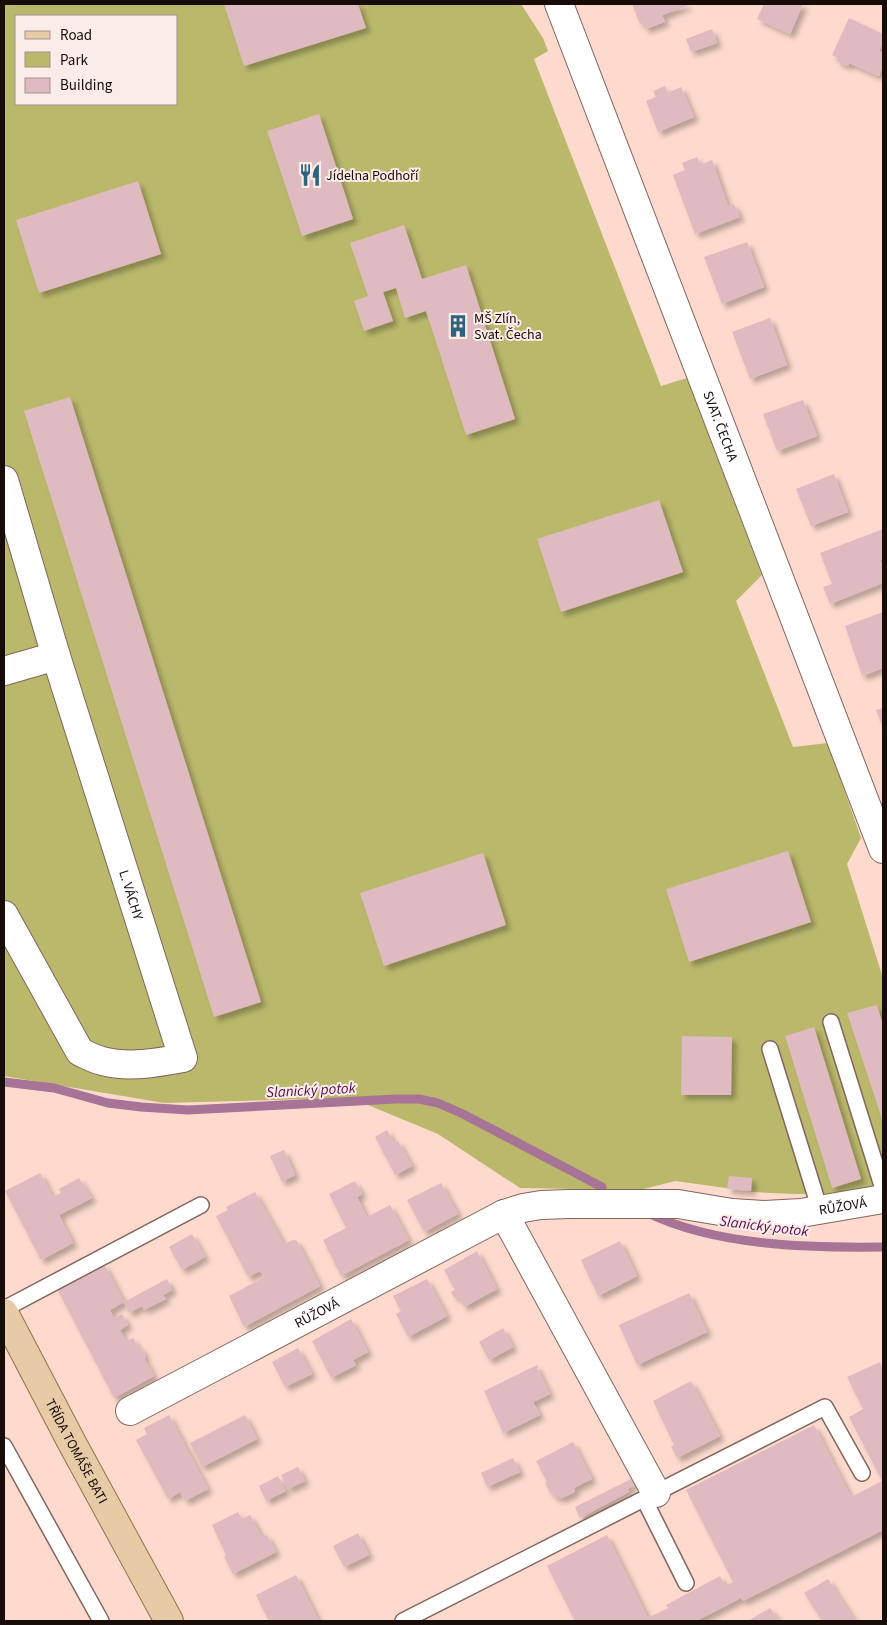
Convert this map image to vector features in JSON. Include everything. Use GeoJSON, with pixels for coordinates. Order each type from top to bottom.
{"type":"FeatureCollection","features":[{"type":"Feature","properties":{"kind":"main road","name":"TŘÍDA TOMÁŠE BATI"},"geometry":{"type":"LineString","coordinates":[[4,1311],[72,1443],[169,1621]]}},
{"type":"Feature","properties":{"kind":"main road","name":"TŘÍDA TOMÁŠE BATI"},"geometry":{"type":"LineString","coordinates":[[151,1589],[176,1621]]}},
{"type":"Feature","properties":{"kind":"street","name":"SVAT. ČECHA"},"geometry":{"type":"LineString","coordinates":[[559,4],[883,849]]}},
{"type":"Feature","properties":{"kind":"street","name":"L. VÁCHY"},"geometry":{"type":"LineString","coordinates":[[4,480],[56,656],[183,1058],[146,1064],[120,1064],[101,1061],[80,1052],[4,915]]}},
{"type":"Feature","properties":{"kind":"street"},"geometry":{"type":"LineString","coordinates":[[4,672],[56,656]]}},
{"type":"Feature","properties":{"kind":"street","name":"RŮŽOVÁ"},"geometry":{"type":"LineString","coordinates":[[130,1411],[504,1214],[523,1208],[569,1204],[678,1204],[732,1213],[765,1215],[801,1213],[883,1199]]}},
{"type":"Feature","properties":{"kind":"street"},"geometry":{"type":"LineString","coordinates":[[504,1214],[650,1496]]}},
{"type":"Feature","properties":{"kind":"lane"},"geometry":{"type":"LineString","coordinates":[[831,1022],[883,1189]]}},
{"type":"Feature","properties":{"kind":"lane"},"geometry":{"type":"LineString","coordinates":[[770,1049],[820,1210]]}},
{"type":"Feature","properties":{"kind":"lane"},"geometry":{"type":"LineString","coordinates":[[4,1311],[201,1205]]}},
{"type":"Feature","properties":{"kind":"lane"},"geometry":{"type":"LineString","coordinates":[[403,1621],[825,1407],[862,1473]]}},
{"type":"Feature","properties":{"kind":"lane"},"geometry":{"type":"LineString","coordinates":[[4,1446],[101,1621]]}},
{"type":"Feature","properties":{"kind":"lane"},"geometry":{"type":"LineString","coordinates":[[650,1496],[686,1584]]}},
{"type":"Feature","properties":{"kind":"green space"},"geometry":{"type":"Polygon","coordinates":[[[4,4],[521,4],[543,38],[548,51],[534,59],[661,386],[687,378],[762,575],[736,601],[793,747],[828,743],[861,838],[847,864],[883,978],[883,1186],[855,1194],[755,1192],[675,1181],[640,1190],[520,1188],[438,1134],[351,1098],[164,1103],[4,1076],[4,4]]]}},
{"type":"Feature","properties":{"kind":"building"},"geometry":{"type":"Polygon","coordinates":[[[224,4],[358,4],[366,28],[244,66],[224,4]]]}},
{"type":"Feature","properties":{"kind":"building"},"geometry":{"type":"Polygon","coordinates":[[[632,4],[687,4],[687,6],[662,15],[665,22],[645,29],[643,23],[640,24],[632,4]]]}},
{"type":"Feature","properties":{"kind":"building"},"geometry":{"type":"Polygon","coordinates":[[[764,4],[803,4],[790,34],[757,19],[764,4]]]}},
{"type":"Feature","properties":{"kind":"building"},"geometry":{"type":"Polygon","coordinates":[[[849,18],[883,34],[883,42],[879,51],[883,53],[883,65],[879,76],[849,63],[848,66],[836,61],[838,58],[832,55],[849,18]]]}},
{"type":"Feature","properties":{"kind":"building"},"geometry":{"type":"Polygon","coordinates":[[[712,29],[717,43],[691,52],[686,39],[712,29]]]}},
{"type":"Feature","properties":{"kind":"building"},"geometry":{"type":"Polygon","coordinates":[[[665,86],[668,93],[681,87],[694,117],[658,132],[646,101],[656,97],[653,91],[665,86]]]}},
{"type":"Feature","properties":{"kind":"building","name":"Jídelna Podhoří"},"geometry":{"type":"Polygon","coordinates":[[[319,114],[353,219],[302,236],[267,131],[319,114]]]}},
{"type":"Feature","properties":{"kind":"building"},"geometry":{"type":"Polygon","coordinates":[[[697,157],[700,165],[712,160],[728,206],[734,204],[740,217],[695,234],[673,175],[685,170],[682,163],[697,157]]]}},
{"type":"Feature","properties":{"kind":"building"},"geometry":{"type":"Polygon","coordinates":[[[138,181],[161,254],[39,293],[16,220],[138,181]]]}},
{"type":"Feature","properties":{"kind":"building","name":"MŠ Zlín, Svat. Čecha"},"geometry":{"type":"Polygon","coordinates":[[[404,225],[422,279],[466,265],[515,419],[466,435],[426,311],[405,318],[396,288],[383,292],[393,321],[364,331],[354,301],[368,296],[350,243],[404,225]]]}},
{"type":"Feature","properties":{"kind":"building"},"geometry":{"type":"Polygon","coordinates":[[[747,242],[764,287],[722,304],[704,257],[747,242]]]}},
{"type":"Feature","properties":{"kind":"building"},"geometry":{"type":"Polygon","coordinates":[[[770,318],[787,365],[750,379],[732,332],[770,318]]]}},
{"type":"Feature","properties":{"kind":"building"},"geometry":{"type":"Polygon","coordinates":[[[70,397],[261,1002],[214,1017],[24,411],[70,397]]]}},
{"type":"Feature","properties":{"kind":"building"},"geometry":{"type":"Polygon","coordinates":[[[803,400],[817,436],[777,451],[763,414],[803,400]]]}},
{"type":"Feature","properties":{"kind":"building"},"geometry":{"type":"Polygon","coordinates":[[[834,474],[848,512],[811,526],[796,489],[834,474]]]}},
{"type":"Feature","properties":{"kind":"building"},"geometry":{"type":"Polygon","coordinates":[[[659,500],[683,572],[561,612],[537,539],[659,500]]]}},
{"type":"Feature","properties":{"kind":"building"},"geometry":{"type":"Polygon","coordinates":[[[883,529],[883,559],[880,560],[883,567],[883,583],[830,604],[823,587],[832,584],[820,553],[883,529]]]}},
{"type":"Feature","properties":{"kind":"building"},"geometry":{"type":"Polygon","coordinates":[[[883,612],[883,668],[862,676],[845,626],[883,612]]]}},
{"type":"Feature","properties":{"kind":"building"},"geometry":{"type":"Polygon","coordinates":[[[883,708],[883,728],[876,710],[883,708]]]}},
{"type":"Feature","properties":{"kind":"building"},"geometry":{"type":"Polygon","coordinates":[[[788,851],[811,922],[689,962],[666,889],[788,851]]]}},
{"type":"Feature","properties":{"kind":"building"},"geometry":{"type":"Polygon","coordinates":[[[483,853],[506,925],[384,966],[360,893],[483,853]]]}},
{"type":"Feature","properties":{"kind":"building"},"geometry":{"type":"Polygon","coordinates":[[[877,1005],[883,1025],[883,1122],[847,1013],[877,1005]]]}},
{"type":"Feature","properties":{"kind":"building"},"geometry":{"type":"Polygon","coordinates":[[[814,1027],[861,1179],[832,1188],[785,1036],[814,1027]]]}},
{"type":"Feature","properties":{"kind":"building"},"geometry":{"type":"Polygon","coordinates":[[[682,1036],[732,1037],[731,1095],[681,1095],[682,1036]]]}},
{"type":"Feature","properties":{"kind":"building"},"geometry":{"type":"Polygon","coordinates":[[[387,1130],[394,1143],[398,1141],[412,1166],[395,1175],[375,1137],[387,1130]]]}},
{"type":"Feature","properties":{"kind":"building"},"geometry":{"type":"Polygon","coordinates":[[[284,1150],[295,1175],[282,1182],[270,1156],[284,1150]]]}},
{"type":"Feature","properties":{"kind":"building"},"geometry":{"type":"Polygon","coordinates":[[[40,1173],[53,1197],[61,1193],[59,1189],[79,1178],[92,1198],[59,1215],[73,1243],[41,1260],[5,1191],[40,1173]]]}},
{"type":"Feature","properties":{"kind":"building"},"geometry":{"type":"Polygon","coordinates":[[[729,1176],[752,1178],[751,1191],[727,1189],[729,1176]]]}},
{"type":"Feature","properties":{"kind":"building"},"geometry":{"type":"Polygon","coordinates":[[[355,1181],[362,1194],[357,1197],[367,1217],[390,1205],[409,1240],[341,1276],[323,1240],[346,1228],[329,1194],[355,1181]]]}},
{"type":"Feature","properties":{"kind":"building"},"geometry":{"type":"Polygon","coordinates":[[[441,1183],[458,1214],[424,1232],[407,1200],[441,1183]]]}},
{"type":"Feature","properties":{"kind":"building"},"geometry":{"type":"Polygon","coordinates":[[[255,1192],[284,1244],[293,1240],[297,1241],[320,1286],[244,1327],[229,1296],[264,1277],[260,1271],[248,1277],[216,1216],[228,1210],[226,1207],[255,1192]]]}},
{"type":"Feature","properties":{"kind":"building"},"geometry":{"type":"Polygon","coordinates":[[[192,1234],[205,1257],[182,1270],[169,1247],[192,1234]]]}},
{"type":"Feature","properties":{"kind":"building"},"geometry":{"type":"Polygon","coordinates":[[[620,1241],[637,1276],[598,1296],[581,1260],[620,1241]]]}},
{"type":"Feature","properties":{"kind":"building"},"geometry":{"type":"Polygon","coordinates":[[[477,1251],[497,1289],[464,1307],[458,1296],[454,1298],[451,1292],[455,1290],[444,1270],[477,1251]]]}},
{"type":"Feature","properties":{"kind":"building"},"geometry":{"type":"Polygon","coordinates":[[[104,1264],[124,1302],[110,1310],[114,1318],[122,1314],[128,1325],[120,1330],[126,1341],[133,1338],[139,1348],[141,1347],[146,1357],[144,1358],[154,1376],[114,1398],[57,1289],[104,1264]]]}},
{"type":"Feature","properties":{"kind":"building"},"geometry":{"type":"Polygon","coordinates":[[[167,1279],[172,1290],[163,1295],[166,1299],[144,1310],[142,1306],[129,1313],[124,1302],[167,1279]]]}},
{"type":"Feature","properties":{"kind":"building"},"geometry":{"type":"Polygon","coordinates":[[[427,1279],[447,1316],[408,1337],[396,1314],[401,1311],[393,1296],[427,1279]]]}},
{"type":"Feature","properties":{"kind":"building"},"geometry":{"type":"Polygon","coordinates":[[[689,1293],[707,1332],[637,1365],[619,1325],[689,1293]]]}},
{"type":"Feature","properties":{"kind":"building"},"geometry":{"type":"Polygon","coordinates":[[[351,1319],[368,1352],[353,1360],[356,1365],[331,1378],[312,1341],[351,1319]]]}},
{"type":"Feature","properties":{"kind":"building"},"geometry":{"type":"Polygon","coordinates":[[[503,1328],[513,1347],[489,1360],[479,1342],[503,1328]]]}},
{"type":"Feature","properties":{"kind":"building"},"geometry":{"type":"Polygon","coordinates":[[[298,1348],[312,1374],[285,1387],[272,1362],[298,1348]]]}},
{"type":"Feature","properties":{"kind":"building"},"geometry":{"type":"Polygon","coordinates":[[[880,1362],[883,1369],[883,1530],[743,1601],[741,1598],[696,1621],[575,1621],[547,1566],[607,1535],[648,1618],[668,1608],[666,1605],[720,1576],[725,1586],[733,1582],[686,1490],[814,1425],[851,1497],[882,1481],[849,1417],[863,1409],[847,1377],[880,1362]]]}},
{"type":"Feature","properties":{"kind":"building"},"geometry":{"type":"Polygon","coordinates":[[[537,1365],[550,1394],[533,1402],[540,1415],[503,1433],[484,1391],[537,1365]]]}},
{"type":"Feature","properties":{"kind":"building"},"geometry":{"type":"Polygon","coordinates":[[[691,1381],[720,1436],[677,1458],[671,1447],[674,1445],[653,1401],[691,1381]]]}},
{"type":"Feature","properties":{"kind":"building"},"geometry":{"type":"Polygon","coordinates":[[[169,1415],[208,1489],[185,1501],[180,1492],[168,1499],[136,1440],[147,1434],[144,1428],[169,1415]]]}},
{"type":"Feature","properties":{"kind":"building"},"geometry":{"type":"Polygon","coordinates":[[[245,1415],[257,1439],[202,1467],[190,1443],[245,1415]]]}},
{"type":"Feature","properties":{"kind":"building"},"geometry":{"type":"Polygon","coordinates":[[[573,1442],[592,1479],[574,1488],[575,1492],[560,1499],[559,1496],[555,1498],[550,1493],[545,1483],[547,1482],[536,1461],[573,1442]]]}},
{"type":"Feature","properties":{"kind":"building"},"geometry":{"type":"Polygon","coordinates":[[[513,1458],[520,1472],[487,1487],[481,1473],[513,1458]]]}},
{"type":"Feature","properties":{"kind":"building"},"geometry":{"type":"Polygon","coordinates":[[[298,1467],[305,1481],[288,1489],[281,1475],[298,1467]]]}},
{"type":"Feature","properties":{"kind":"building"},"geometry":{"type":"Polygon","coordinates":[[[278,1476],[286,1491],[266,1501],[259,1486],[278,1476]]]}},
{"type":"Feature","properties":{"kind":"building"},"geometry":{"type":"Polygon","coordinates":[[[631,1479],[634,1485],[627,1489],[629,1492],[580,1518],[575,1507],[631,1479]]]}},
{"type":"Feature","properties":{"kind":"building"},"geometry":{"type":"Polygon","coordinates":[[[238,1512],[242,1519],[250,1515],[262,1537],[267,1535],[276,1552],[233,1574],[224,1557],[226,1555],[212,1525],[238,1512]]]}},
{"type":"Feature","properties":{"kind":"building"},"geometry":{"type":"Polygon","coordinates":[[[358,1533],[369,1555],[344,1567],[333,1546],[358,1533]]]}},
{"type":"Feature","properties":{"kind":"building"},"geometry":{"type":"Polygon","coordinates":[[[296,1575],[319,1621],[269,1621],[256,1595],[296,1575]]]}},
{"type":"Feature","properties":{"kind":"building"},"geometry":{"type":"Polygon","coordinates":[[[828,1579],[855,1621],[822,1621],[804,1593],[828,1579]]]}},
{"type":"Feature","properties":{"kind":"building"},"geometry":{"type":"Polygon","coordinates":[[[770,1608],[779,1621],[748,1621],[770,1608]]]}},
{"type":"Feature","properties":{"kind":"waterway","name":"Slanický potok"},"geometry":{"type":"LineString","coordinates":[[4,1082],[54,1088],[108,1103],[188,1110],[419,1099],[438,1103],[463,1114],[602,1187]]}},
{"type":"Feature","properties":{"kind":"waterway","name":"Slanický potok"},"geometry":{"type":"LineString","coordinates":[[648,1213],[675,1224],[733,1239],[825,1247],[883,1247]]}},
{"type":"Feature","properties":{"kind":"place","name":"Jídelna Podhoří"},"geometry":{"type":"Point","coordinates":[310,175]}},
{"type":"Feature","properties":{"kind":"place","name":"MŠ Zlín, Svat. Čecha"},"geometry":{"type":"Point","coordinates":[458,326]}}]}
